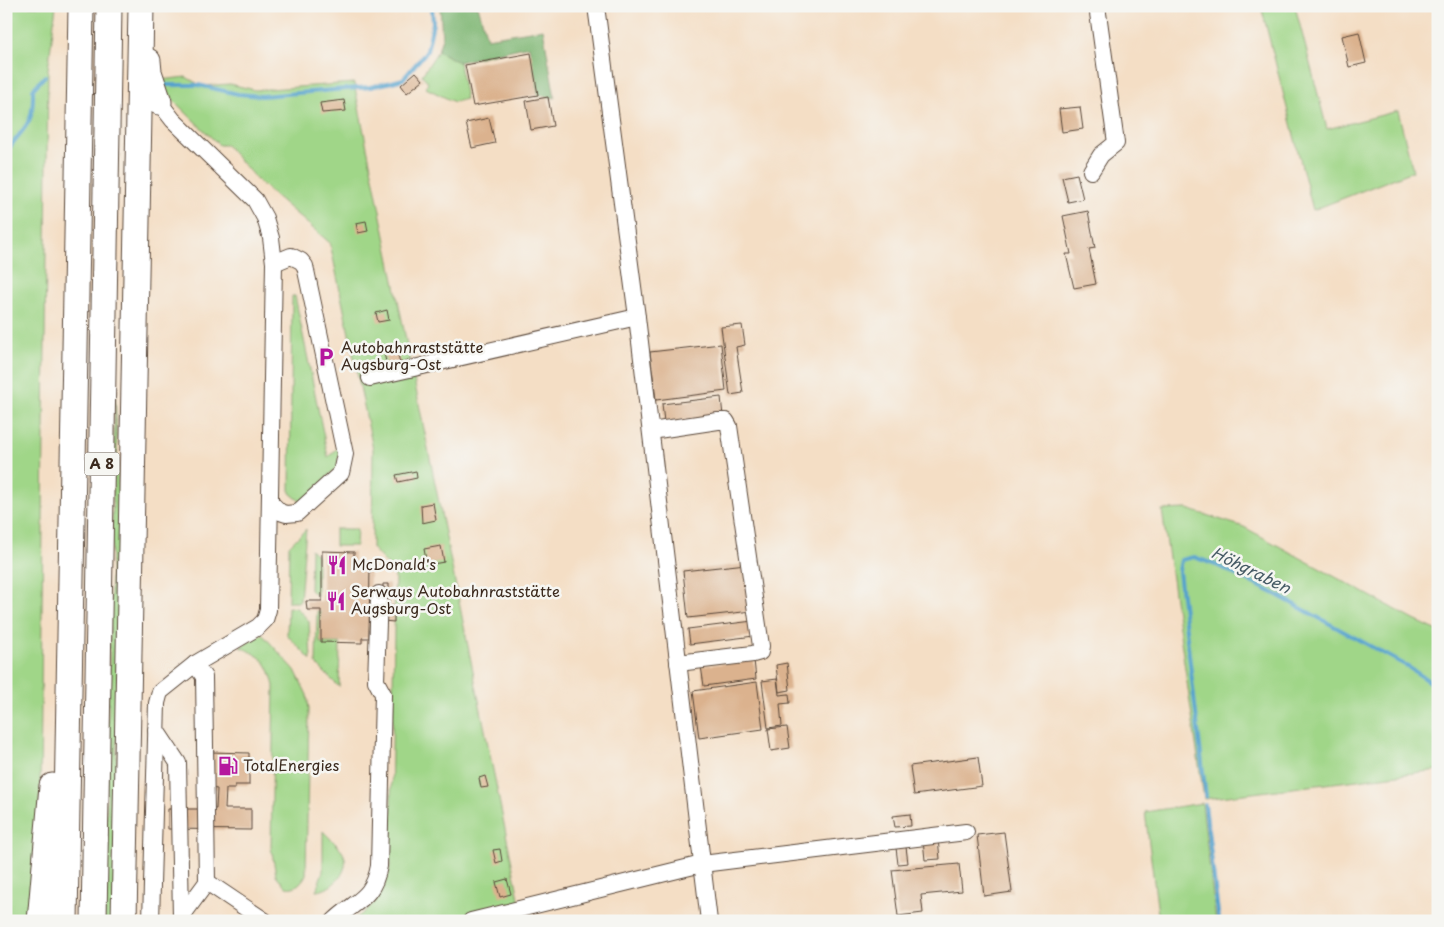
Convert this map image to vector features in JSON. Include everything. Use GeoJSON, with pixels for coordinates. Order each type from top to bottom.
{"type":"FeatureCollection","features":[{"type":"Feature","properties":{"kind":"highway","name":"A 8"},"geometry":{"type":"LineString","coordinates":[[65,921],[81,6]]}},
{"type":"Feature","properties":{"kind":"highway","name":"A 8"},"geometry":{"type":"LineString","coordinates":[[94,921],[109,6]]}},
{"type":"Feature","properties":{"kind":"highway"},"geometry":{"type":"LineString","coordinates":[[141,12],[148,39],[148,72],[159,102]]}},
{"type":"Feature","properties":{"kind":"highway"},"geometry":{"type":"LineString","coordinates":[[124,921],[141,12]]}},
{"type":"Feature","properties":{"kind":"highway"},"geometry":{"type":"LineString","coordinates":[[40,921],[51,794],[70,639]]}},
{"type":"Feature","properties":{"kind":"street"},"geometry":{"type":"LineString","coordinates":[[596,6],[651,430],[709,921]]}},
{"type":"Feature","properties":{"kind":"street"},"geometry":{"type":"LineString","coordinates":[[1091,171],[1101,155],[1116,143],[1098,6]]}},
{"type":"Feature","properties":{"kind":"street"},"geometry":{"type":"LineString","coordinates":[[151,921],[156,703],[160,692],[195,664],[265,620],[268,610],[274,263],[272,238],[265,218],[255,200],[173,120],[159,102]]}},
{"type":"Feature","properties":{"kind":"street"},"geometry":{"type":"LineString","coordinates":[[270,502],[280,512],[286,514],[297,513],[341,473],[345,454],[305,266],[301,260],[291,256],[274,263]]}},
{"type":"Feature","properties":{"kind":"street"},"geometry":{"type":"LineString","coordinates":[[370,378],[637,317]]}},
{"type":"Feature","properties":{"kind":"street"},"geometry":{"type":"LineString","coordinates":[[651,430],[718,421],[726,421],[730,426],[761,646],[760,652],[752,654],[678,663]]}},
{"type":"Feature","properties":{"kind":"street"},"geometry":{"type":"LineString","coordinates":[[334,921],[364,898],[377,878],[379,866],[383,694],[376,681],[379,594]]}},
{"type":"Feature","properties":{"kind":"street"},"geometry":{"type":"LineString","coordinates":[[180,918],[207,882],[204,677],[195,664]]}},
{"type":"Feature","properties":{"kind":"street"},"geometry":{"type":"LineString","coordinates":[[156,730],[178,763],[180,918]]}},
{"type":"Feature","properties":{"kind":"street"},"geometry":{"type":"LineString","coordinates":[[470,921],[702,864],[966,832]]}},
{"type":"Feature","properties":{"kind":"street"},"geometry":{"type":"LineString","coordinates":[[207,882],[265,921]]}},
{"type":"Feature","properties":{"kind":"green space"},"geometry":{"type":"Polygon","coordinates":[[[6,6],[56,6],[48,69],[40,795],[28,921],[6,921],[6,6]]]}},
{"type":"Feature","properties":{"kind":"green space"},"geometry":{"type":"Polygon","coordinates":[[[440,6],[478,6],[487,38],[543,29],[555,98],[538,95],[529,46],[459,62],[438,51],[442,38],[440,6]]]}},
{"type":"Feature","properties":{"kind":"green space"},"geometry":{"type":"Polygon","coordinates":[[[1261,6],[1295,6],[1327,129],[1398,111],[1413,171],[1313,210],[1261,6]]]}},
{"type":"Feature","properties":{"kind":"green space"},"geometry":{"type":"Polygon","coordinates":[[[438,51],[459,62],[466,99],[454,102],[426,88],[428,82],[422,75],[438,51]]]}},
{"type":"Feature","properties":{"kind":"green space"},"geometry":{"type":"Polygon","coordinates":[[[186,77],[202,86],[230,84],[255,90],[354,83],[521,908],[483,921],[350,921],[365,912],[377,899],[385,883],[390,866],[395,573],[372,548],[373,449],[330,243],[258,181],[226,145],[219,145],[175,102],[160,80],[186,77]]]}},
{"type":"Feature","properties":{"kind":"green space"},"geometry":{"type":"Polygon","coordinates":[[[292,296],[295,296],[328,457],[341,445],[337,467],[302,503],[290,493],[292,296]]]}},
{"type":"Feature","properties":{"kind":"green space"},"geometry":{"type":"Polygon","coordinates":[[[115,387],[120,540],[114,921],[104,921],[115,387]]]}},
{"type":"Feature","properties":{"kind":"green space"},"geometry":{"type":"Polygon","coordinates":[[[1187,509],[1244,527],[1414,620],[1438,631],[1438,770],[1204,799],[1162,510],[1187,509]]]}},
{"type":"Feature","properties":{"kind":"green space"},"geometry":{"type":"Polygon","coordinates":[[[306,529],[300,600],[298,602],[288,602],[289,546],[306,529]]]}},
{"type":"Feature","properties":{"kind":"green space"},"geometry":{"type":"Polygon","coordinates":[[[335,529],[357,529],[356,546],[335,546],[335,529]]]}},
{"type":"Feature","properties":{"kind":"green space"},"geometry":{"type":"Polygon","coordinates":[[[311,549],[317,555],[317,596],[310,590],[311,549]]]}},
{"type":"Feature","properties":{"kind":"green space"},"geometry":{"type":"Polygon","coordinates":[[[288,607],[297,608],[309,621],[311,660],[287,635],[288,607]]]}},
{"type":"Feature","properties":{"kind":"green space"},"geometry":{"type":"Polygon","coordinates":[[[317,611],[320,611],[320,643],[340,643],[339,687],[316,664],[317,611]]]}},
{"type":"Feature","properties":{"kind":"green space"},"geometry":{"type":"Polygon","coordinates":[[[262,634],[295,670],[307,695],[309,709],[306,875],[300,883],[293,887],[286,887],[276,875],[271,847],[274,686],[267,665],[259,657],[240,647],[262,634]]]}},
{"type":"Feature","properties":{"kind":"green space"},"geometry":{"type":"Polygon","coordinates":[[[1202,803],[1216,921],[1159,921],[1145,812],[1202,803]]]}},
{"type":"Feature","properties":{"kind":"green space"},"geometry":{"type":"Polygon","coordinates":[[[323,831],[344,855],[345,867],[333,884],[328,888],[316,891],[323,871],[323,831]]]}},
{"type":"Feature","properties":{"kind":"building"},"geometry":{"type":"Polygon","coordinates":[[[1359,32],[1366,63],[1349,67],[1342,36],[1359,32]]]}},
{"type":"Feature","properties":{"kind":"building"},"geometry":{"type":"Polygon","coordinates":[[[531,53],[538,95],[473,106],[465,65],[531,53]]]}},
{"type":"Feature","properties":{"kind":"building"},"geometry":{"type":"Polygon","coordinates":[[[416,72],[423,80],[407,93],[401,85],[416,72]]]}},
{"type":"Feature","properties":{"kind":"building"},"geometry":{"type":"Polygon","coordinates":[[[548,97],[553,126],[531,130],[526,101],[548,97]]]}},
{"type":"Feature","properties":{"kind":"building"},"geometry":{"type":"Polygon","coordinates":[[[344,100],[346,111],[322,113],[320,103],[344,100]]]}},
{"type":"Feature","properties":{"kind":"building"},"geometry":{"type":"Polygon","coordinates":[[[1080,107],[1083,129],[1062,132],[1059,109],[1080,107]]]}},
{"type":"Feature","properties":{"kind":"building"},"geometry":{"type":"Polygon","coordinates":[[[489,118],[495,143],[472,148],[466,123],[489,118]]]}},
{"type":"Feature","properties":{"kind":"building"},"geometry":{"type":"Polygon","coordinates":[[[1077,174],[1083,199],[1068,202],[1062,177],[1077,174]]]}},
{"type":"Feature","properties":{"kind":"building"},"geometry":{"type":"Polygon","coordinates":[[[1088,211],[1095,248],[1089,249],[1096,284],[1074,288],[1066,254],[1071,254],[1063,216],[1088,211]]]}},
{"type":"Feature","properties":{"kind":"building"},"geometry":{"type":"Polygon","coordinates":[[[366,221],[368,231],[358,233],[356,223],[366,221]]]}},
{"type":"Feature","properties":{"kind":"building"},"geometry":{"type":"Polygon","coordinates":[[[387,310],[389,320],[378,322],[376,313],[387,310]]]}},
{"type":"Feature","properties":{"kind":"building"},"geometry":{"type":"Polygon","coordinates":[[[742,325],[745,345],[736,347],[743,393],[730,395],[721,327],[742,325]]]}},
{"type":"Feature","properties":{"kind":"building"},"geometry":{"type":"Polygon","coordinates":[[[721,344],[726,391],[656,400],[650,352],[721,344]]]}},
{"type":"Feature","properties":{"kind":"building"},"geometry":{"type":"Polygon","coordinates":[[[397,351],[400,363],[387,366],[384,353],[397,351]]]}},
{"type":"Feature","properties":{"kind":"building"},"geometry":{"type":"Polygon","coordinates":[[[721,397],[723,416],[664,422],[662,404],[721,397]]]}},
{"type":"Feature","properties":{"kind":"building"},"geometry":{"type":"Polygon","coordinates":[[[416,471],[417,478],[398,482],[396,475],[416,471]]]}},
{"type":"Feature","properties":{"kind":"building"},"geometry":{"type":"Polygon","coordinates":[[[433,503],[436,520],[422,523],[421,505],[433,503]]]}},
{"type":"Feature","properties":{"kind":"building"},"geometry":{"type":"Polygon","coordinates":[[[441,546],[444,562],[427,565],[424,549],[441,546]]]}},
{"type":"Feature","properties":{"kind":"building"},"geometry":{"type":"Polygon","coordinates":[[[322,551],[354,552],[354,564],[370,564],[369,638],[362,638],[362,643],[321,642],[321,610],[307,610],[306,601],[322,601],[322,551]]]}},
{"type":"Feature","properties":{"kind":"building"},"geometry":{"type":"Polygon","coordinates":[[[746,564],[752,611],[688,618],[683,571],[746,564]]]}},
{"type":"Feature","properties":{"kind":"building"},"geometry":{"type":"Polygon","coordinates":[[[383,584],[389,584],[389,606],[394,606],[394,622],[383,621],[383,584]]]}},
{"type":"Feature","properties":{"kind":"building"},"geometry":{"type":"Polygon","coordinates":[[[753,621],[754,636],[690,644],[688,629],[753,621]]]}},
{"type":"Feature","properties":{"kind":"building"},"geometry":{"type":"Polygon","coordinates":[[[754,660],[756,679],[704,686],[701,666],[754,660]]]}},
{"type":"Feature","properties":{"kind":"building"},"geometry":{"type":"Polygon","coordinates":[[[787,663],[790,690],[779,692],[776,665],[787,663]]]}},
{"type":"Feature","properties":{"kind":"building"},"geometry":{"type":"Polygon","coordinates":[[[777,679],[779,695],[789,694],[790,703],[780,704],[782,726],[768,728],[762,681],[777,679]]]}},
{"type":"Feature","properties":{"kind":"building"},"geometry":{"type":"Polygon","coordinates":[[[757,682],[763,729],[699,738],[693,691],[757,682]]]}},
{"type":"Feature","properties":{"kind":"building"},"geometry":{"type":"Polygon","coordinates":[[[787,727],[790,748],[771,751],[768,729],[787,727]]]}},
{"type":"Feature","properties":{"kind":"building"},"geometry":{"type":"Polygon","coordinates":[[[210,752],[249,753],[249,785],[235,785],[235,789],[226,789],[225,809],[251,809],[251,830],[168,829],[168,809],[216,809],[217,789],[210,788],[210,752]]]}},
{"type":"Feature","properties":{"kind":"building"},"geometry":{"type":"Polygon","coordinates":[[[978,757],[982,786],[914,795],[910,766],[978,757]]]}},
{"type":"Feature","properties":{"kind":"building"},"geometry":{"type":"Polygon","coordinates":[[[485,776],[488,787],[481,788],[479,778],[485,776]]]}},
{"type":"Feature","properties":{"kind":"building"},"geometry":{"type":"Polygon","coordinates":[[[910,814],[911,826],[895,827],[893,816],[910,814]]]}},
{"type":"Feature","properties":{"kind":"building"},"geometry":{"type":"Polygon","coordinates":[[[1004,832],[1012,892],[984,896],[977,835],[1004,832]]]}},
{"type":"Feature","properties":{"kind":"building"},"geometry":{"type":"Polygon","coordinates":[[[938,839],[940,859],[925,860],[923,840],[938,839]]]}},
{"type":"Feature","properties":{"kind":"building"},"geometry":{"type":"Polygon","coordinates":[[[906,847],[908,863],[898,864],[896,848],[906,847]]]}},
{"type":"Feature","properties":{"kind":"building"},"geometry":{"type":"Polygon","coordinates":[[[500,849],[502,861],[496,863],[493,850],[500,849]]]}},
{"type":"Feature","properties":{"kind":"building"},"geometry":{"type":"Polygon","coordinates":[[[959,864],[962,891],[921,895],[923,913],[898,916],[892,870],[959,864]]]}},
{"type":"Feature","properties":{"kind":"building"},"geometry":{"type":"Polygon","coordinates":[[[507,879],[511,894],[500,897],[496,882],[507,879]]]}},
{"type":"Feature","properties":{"kind":"waterway"},"geometry":{"type":"LineString","coordinates":[[163,85],[198,85],[238,94],[262,96],[370,87],[403,79],[427,51],[433,23],[432,6]]}},
{"type":"Feature","properties":{"kind":"waterway"},"geometry":{"type":"LineString","coordinates":[[6,153],[27,125],[32,112],[33,89],[45,76]]}},
{"type":"Feature","properties":{"kind":"waterway","name":"Höhgraben"},"geometry":{"type":"LineString","coordinates":[[1206,797],[1179,571],[1181,560],[1194,557],[1216,565],[1275,594],[1405,665],[1438,687]]}},
{"type":"Feature","properties":{"kind":"waterway","name":"Höhgraben"},"geometry":{"type":"LineString","coordinates":[[1205,805],[1219,921]]}},
{"type":"Feature","properties":{"kind":"place","name":"Autobahnraststätte Augsburg-Ost"},"geometry":{"type":"Point","coordinates":[326,357]}},
{"type":"Feature","properties":{"kind":"place","name":"McDonald's"},"geometry":{"type":"Point","coordinates":[337,565]}},
{"type":"Feature","properties":{"kind":"place","name":"Serways Autobahnraststätte Augsburg-Ost"},"geometry":{"type":"Point","coordinates":[336,601]}},
{"type":"Feature","properties":{"kind":"place","name":"TotalEnergies"},"geometry":{"type":"Point","coordinates":[228,766]}}]}
